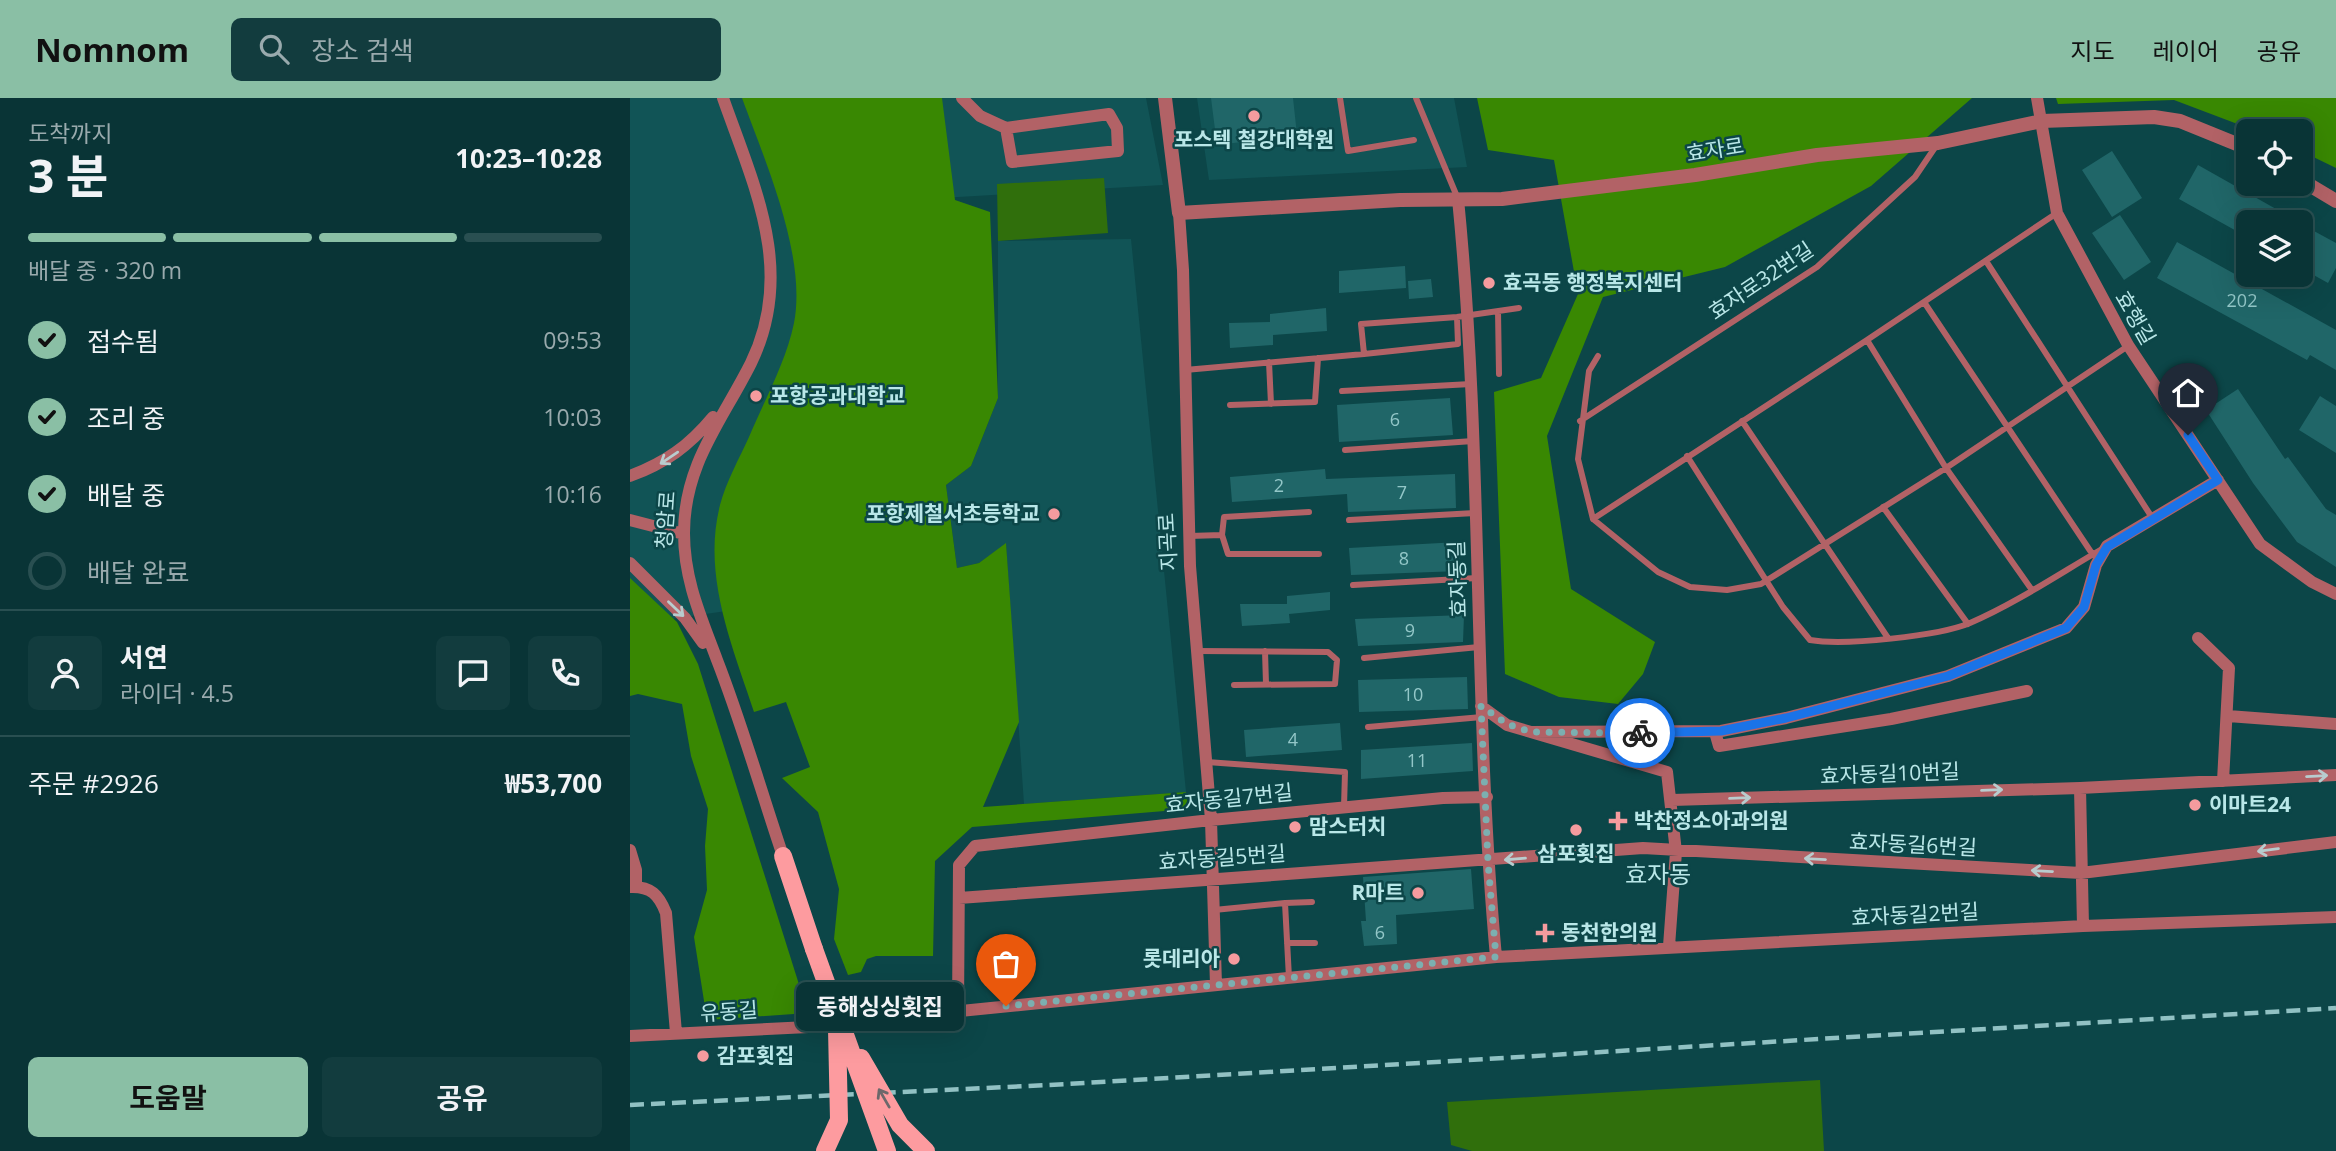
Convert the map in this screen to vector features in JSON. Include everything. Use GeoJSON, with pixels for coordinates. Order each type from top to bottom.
{"type":"FeatureCollection","features":[{"type":"Feature","properties":{"kind":"main road","name":"청암로"},"geometry":{"type":"LineString","coordinates":[[783,856],[839,1021]]}},
{"type":"Feature","properties":{"kind":"main road"},"geometry":{"type":"LineString","coordinates":[[825,1151],[839,1120],[839,1021]]}},
{"type":"Feature","properties":{"kind":"main road"},"geometry":{"type":"LineString","coordinates":[[839,1021],[887,1151]]}},
{"type":"Feature","properties":{"kind":"main road"},"geometry":{"type":"LineString","coordinates":[[839,1021],[900,1125],[926,1151]]}},
{"type":"Feature","properties":{"kind":"street","name":"청암로"},"geometry":{"type":"LineString","coordinates":[[723,98],[760,206],[770,250],[772,281],[768,312],[759,342],[734,393],[702,448],[687,504],[684,534],[689,584],[699,620],[717,659],[783,856]]}},
{"type":"Feature","properties":{"kind":"street"},"geometry":{"type":"LineString","coordinates":[[961,98],[980,116],[1006,128],[1109,114],[1118,128],[1118,151],[1012,162],[1006,128]]}},
{"type":"Feature","properties":{"kind":"street","name":"지곡로"},"geometry":{"type":"LineString","coordinates":[[1165,98],[1183,270],[1183,370],[1189,536],[1211,820],[1216,985]]}},
{"type":"Feature","properties":{"kind":"street","name":"효행길"},"geometry":{"type":"LineString","coordinates":[[2037,98],[2057,213],[2128,345],[2260,544],[2312,582],[2336,594]]}},
{"type":"Feature","properties":{"kind":"street","name":"효자로"},"geometry":{"type":"LineString","coordinates":[[1179,213],[1502,199],[1605,187],[1817,155],[1938,143],[2042,121],[2154,117],[2180,121],[2236,144]]}},
{"type":"Feature","properties":{"kind":"street"},"geometry":{"type":"LineString","coordinates":[[2313,187],[2336,201]]}},
{"type":"Feature","properties":{"kind":"street","name":"효자동길"},"geometry":{"type":"LineString","coordinates":[[1458,199],[1463,316],[1471,384],[1488,862],[1496,957]]}},
{"type":"Feature","properties":{"kind":"street"},"geometry":{"type":"LineString","coordinates":[[630,476],[656,467],[693,440],[734,393]]}},
{"type":"Feature","properties":{"kind":"street"},"geometry":{"type":"LineString","coordinates":[[1531,732],[1715,732],[1786,718],[1948,676],[2066,628],[2084,607],[2096,565],[2107,547],[2218,480]]}},
{"type":"Feature","properties":{"kind":"street"},"geometry":{"type":"LineString","coordinates":[[630,520],[684,534]]}},
{"type":"Feature","properties":{"kind":"street"},"geometry":{"type":"LineString","coordinates":[[630,564],[685,618],[717,659]]}},
{"type":"Feature","properties":{"kind":"street"},"geometry":{"type":"LineString","coordinates":[[2198,638],[2229,668],[2223,781]]}},
{"type":"Feature","properties":{"kind":"street"},"geometry":{"type":"LineString","coordinates":[[1715,732],[1719,746],[1891,719],[2027,691]]}},
{"type":"Feature","properties":{"kind":"street"},"geometry":{"type":"LineString","coordinates":[[1482,712],[1531,732],[1667,772],[1676,852],[1669,946]]}},
{"type":"Feature","properties":{"kind":"street"},"geometry":{"type":"LineString","coordinates":[[2228,716],[2336,724]]}},
{"type":"Feature","properties":{"kind":"street","name":"효자동길10번길"},"geometry":{"type":"LineString","coordinates":[[1672,800],[2080,788],[2336,775]]}},
{"type":"Feature","properties":{"kind":"street"},"geometry":{"type":"LineString","coordinates":[[2080,788],[2083,926]]}},
{"type":"Feature","properties":{"kind":"street","name":"효자동길7번길"},"geometry":{"type":"LineString","coordinates":[[959,898],[959,865],[975,846],[1344,807],[1487,797]]}},
{"type":"Feature","properties":{"kind":"street","name":"효자동길6번길"},"geometry":{"type":"LineString","coordinates":[[1488,862],[1643,848],[1676,852],[2081,873],[2336,842]]}},
{"type":"Feature","properties":{"kind":"street"},"geometry":{"type":"LineString","coordinates":[[630,850],[636,870],[633,887],[660,897],[666,913],[676,1033]]}},
{"type":"Feature","properties":{"kind":"street","name":"효자동길5번길"},"geometry":{"type":"LineString","coordinates":[[959,898],[1213,877],[1488,862]]}},
{"type":"Feature","properties":{"kind":"street"},"geometry":{"type":"LineString","coordinates":[[958,1011],[959,898]]}},
{"type":"Feature","properties":{"kind":"street","name":"효자동길2번길"},"geometry":{"type":"LineString","coordinates":[[1216,985],[1496,957],[1669,946],[2336,917]]}},
{"type":"Feature","properties":{"kind":"street","name":"유동길"},"geometry":{"type":"LineString","coordinates":[[630,1036],[958,1011],[1216,985]]}},
{"type":"Feature","properties":{"kind":"lane"},"geometry":{"type":"LineString","coordinates":[[1340,98],[1348,151],[1414,140]]}},
{"type":"Feature","properties":{"kind":"lane"},"geometry":{"type":"LineString","coordinates":[[1416,98],[1419,111],[1458,199]]}},
{"type":"Feature","properties":{"kind":"lane","name":"효자로32번길"},"geometry":{"type":"LineString","coordinates":[[1580,421],[1817,267],[1915,177],[1938,143]]}},
{"type":"Feature","properties":{"kind":"lane"},"geometry":{"type":"LineString","coordinates":[[1593,519],[2057,213]]}},
{"type":"Feature","properties":{"kind":"lane"},"geometry":{"type":"LineString","coordinates":[[1986,261],[2065,388],[2153,519]]}},
{"type":"Feature","properties":{"kind":"lane"},"geometry":{"type":"LineString","coordinates":[[1924,302],[2093,555]]}},
{"type":"Feature","properties":{"kind":"lane"},"geometry":{"type":"LineString","coordinates":[[1364,354],[1361,324],[1463,316],[1519,308]]}},
{"type":"Feature","properties":{"kind":"lane"},"geometry":{"type":"LineString","coordinates":[[1498,311],[1499,374]]}},
{"type":"Feature","properties":{"kind":"lane"},"geometry":{"type":"LineString","coordinates":[[1183,370],[1458,344],[1463,316]]}},
{"type":"Feature","properties":{"kind":"lane"},"geometry":{"type":"LineString","coordinates":[[1867,340],[1946,468],[2032,590]]}},
{"type":"Feature","properties":{"kind":"lane"},"geometry":{"type":"LineString","coordinates":[[1598,356],[1589,371],[1580,421],[1578,459],[1593,519],[1658,572],[1690,587],[1727,590],[1766,580],[1946,468],[2128,345]]}},
{"type":"Feature","properties":{"kind":"lane"},"geometry":{"type":"LineString","coordinates":[[1230,405],[1315,402],[1318,358]]}},
{"type":"Feature","properties":{"kind":"lane"},"geometry":{"type":"LineString","coordinates":[[1269,362],[1272,404]]}},
{"type":"Feature","properties":{"kind":"lane"},"geometry":{"type":"LineString","coordinates":[[1342,391],[1471,384]]}},
{"type":"Feature","properties":{"kind":"lane"},"geometry":{"type":"LineString","coordinates":[[1742,421],[1888,638]]}},
{"type":"Feature","properties":{"kind":"lane"},"geometry":{"type":"LineString","coordinates":[[1345,450],[1473,441]]}},
{"type":"Feature","properties":{"kind":"lane"},"geometry":{"type":"LineString","coordinates":[[1687,456],[1766,580],[1811,640],[1832,644],[1888,638],[1968,624],[2107,547]]}},
{"type":"Feature","properties":{"kind":"lane"},"geometry":{"type":"LineString","coordinates":[[1884,507],[1968,624]]}},
{"type":"Feature","properties":{"kind":"lane"},"geometry":{"type":"LineString","coordinates":[[1309,512],[1224,517],[1222,535],[1228,554],[1319,554]]}},
{"type":"Feature","properties":{"kind":"lane"},"geometry":{"type":"LineString","coordinates":[[1349,520],[1475,513]]}},
{"type":"Feature","properties":{"kind":"lane"},"geometry":{"type":"LineString","coordinates":[[1189,536],[1222,535]]}},
{"type":"Feature","properties":{"kind":"lane"},"geometry":{"type":"LineString","coordinates":[[1353,585],[1477,579]]}},
{"type":"Feature","properties":{"kind":"lane"},"geometry":{"type":"LineString","coordinates":[[1364,658],[1479,647]]}},
{"type":"Feature","properties":{"kind":"lane"},"geometry":{"type":"LineString","coordinates":[[1197,651],[1328,652],[1337,660],[1338,674],[1335,684],[1234,685]]}},
{"type":"Feature","properties":{"kind":"lane"},"geometry":{"type":"LineString","coordinates":[[1265,651],[1266,684]]}},
{"type":"Feature","properties":{"kind":"lane"},"geometry":{"type":"LineString","coordinates":[[1368,727],[1482,712]]}},
{"type":"Feature","properties":{"kind":"lane"},"geometry":{"type":"LineString","coordinates":[[1207,762],[1345,772],[1344,807]]}},
{"type":"Feature","properties":{"kind":"lane"},"geometry":{"type":"LineString","coordinates":[[1214,910],[1312,902]]}},
{"type":"Feature","properties":{"kind":"lane"},"geometry":{"type":"LineString","coordinates":[[1285,903],[1289,978]]}},
{"type":"Feature","properties":{"kind":"lane"},"geometry":{"type":"LineString","coordinates":[[1287,943],[1315,943]]}},
{"type":"Feature","properties":{"kind":"shaded area","name":"포항공과대학교"},"geometry":{"type":"Polygon","coordinates":[[[630,98],[1146,98],[1163,185],[907,200],[857,592],[630,625],[630,98]]]}},
{"type":"Feature","properties":{"kind":"shaded area"},"geometry":{"type":"Polygon","coordinates":[[[1197,98],[1454,98],[1467,167],[1209,180],[1197,98]]]}},
{"type":"Feature","properties":{"kind":"shaded area","name":"포항제철서초등학교"},"geometry":{"type":"Polygon","coordinates":[[[1131,239],[1186,792],[1024,804],[1006,544],[979,563],[957,568],[946,485],[971,466],[998,398],[998,241],[1131,239]]]}},
{"type":"Feature","properties":{"kind":"green space"},"geometry":{"type":"Polygon","coordinates":[[[742,98],[942,98],[955,200],[990,212],[998,398],[971,466],[946,485],[957,568],[979,563],[1006,543],[1019,722],[983,807],[1186,792],[1189,809],[972,827],[935,861],[933,956],[876,956],[867,959],[861,972],[848,975],[834,939],[839,889],[818,812],[782,778],[810,767],[786,702],[754,712],[729,636],[717,584],[715,532],[720,505],[786,352],[794,323],[796,297],[795,268],[782,209],[742,98]]]}},
{"type":"Feature","properties":{"kind":"green space"},"geometry":{"type":"Polygon","coordinates":[[[1477,98],[1972,98],[1871,186],[1725,267],[1603,297],[1547,436],[1571,589],[1655,642],[1643,674],[1618,704],[1559,697],[1505,674],[1494,392],[1541,378],[1578,294],[1554,160],[1488,150],[1477,98]]]}},
{"type":"Feature","properties":{"kind":"green space"},"geometry":{"type":"Polygon","coordinates":[[[2056,98],[2336,98],[2336,168],[2313,157],[2313,119],[2236,119],[2236,123],[2174,100],[2058,104],[2056,98]]]}},
{"type":"Feature","properties":{"kind":"green space"},"geometry":{"type":"Polygon","coordinates":[[[1104,178],[1108,233],[998,241],[997,184],[1104,178]]]}},
{"type":"Feature","properties":{"kind":"green space"},"geometry":{"type":"Polygon","coordinates":[[[630,578],[677,622],[698,664],[808,1013],[707,1020],[694,937],[707,890],[705,846],[708,809],[691,756],[682,704],[638,694],[630,696],[630,578]]]}},
{"type":"Feature","properties":{"kind":"green space"},"geometry":{"type":"Polygon","coordinates":[[[1820,1080],[1824,1151],[1472,1151],[1451,1145],[1447,1102],[1820,1080]]]}},
{"type":"Feature","properties":{"kind":"building","name":"포스텍 철강대학원"},"geometry":{"type":"Polygon","coordinates":[[[1211,98],[1293,98],[1297,135],[1217,145],[1211,98]]]}},
{"type":"Feature","properties":{"kind":"building"},"geometry":{"type":"Polygon","coordinates":[[[2112,151],[2142,198],[2112,217],[2082,170],[2112,151]]]}},
{"type":"Feature","properties":{"kind":"building"},"geometry":{"type":"Polygon","coordinates":[[[2198,165],[2236,186],[2236,196],[2253,196],[2278,210],[2236,210],[2236,231],[2179,199],[2198,165]]]}},
{"type":"Feature","properties":{"kind":"building"},"geometry":{"type":"Polygon","coordinates":[[[2120,215],[2151,262],[2124,280],[2092,233],[2120,215]]]}},
{"type":"Feature","properties":{"kind":"building"},"geometry":{"type":"Polygon","coordinates":[[[2313,231],[2336,243],[2336,268],[2328,283],[2313,275],[2313,231]]]}},
{"type":"Feature","properties":{"kind":"building"},"geometry":{"type":"Polygon","coordinates":[[[2177,242],[2236,275],[2236,287],[2258,287],[2336,330],[2336,370],[2310,355],[2307,360],[2157,278],[2177,242]]]}},
{"type":"Feature","properties":{"kind":"building"},"geometry":{"type":"Polygon","coordinates":[[[1405,266],[1406,288],[1339,293],[1339,271],[1405,266]]]}},
{"type":"Feature","properties":{"kind":"building"},"geometry":{"type":"Polygon","coordinates":[[[1431,279],[1433,297],[1409,299],[1408,281],[1431,279]]]}},
{"type":"Feature","properties":{"kind":"building"},"geometry":{"type":"Polygon","coordinates":[[[1326,308],[1327,331],[1273,335],[1273,345],[1230,348],[1229,323],[1270,322],[1270,314],[1326,308]]]}},
{"type":"Feature","properties":{"kind":"building"},"geometry":{"type":"Polygon","coordinates":[[[2238,389],[2285,459],[2288,457],[2326,509],[2336,515],[2336,567],[2297,542],[2253,483],[2206,410],[2238,389]]]}},
{"type":"Feature","properties":{"kind":"building"},"geometry":{"type":"Polygon","coordinates":[[[2320,396],[2336,406],[2336,453],[2299,430],[2320,396]]]}},
{"type":"Feature","properties":{"kind":"building"},"geometry":{"type":"Polygon","coordinates":[[[1450,398],[1453,435],[1339,442],[1337,405],[1450,398]]]}},
{"type":"Feature","properties":{"kind":"building"},"geometry":{"type":"Polygon","coordinates":[[[1325,469],[1326,479],[1455,474],[1456,508],[1348,512],[1347,494],[1232,502],[1230,477],[1325,469]]]}},
{"type":"Feature","properties":{"kind":"building"},"geometry":{"type":"Polygon","coordinates":[[[1459,542],[1460,571],[1351,575],[1349,548],[1459,542]]]}},
{"type":"Feature","properties":{"kind":"building"},"geometry":{"type":"Polygon","coordinates":[[[1330,592],[1330,610],[1289,614],[1290,623],[1242,626],[1240,604],[1287,604],[1287,596],[1330,592]]]}},
{"type":"Feature","properties":{"kind":"building"},"geometry":{"type":"Polygon","coordinates":[[[1464,615],[1463,642],[1358,646],[1355,619],[1464,615]]]}},
{"type":"Feature","properties":{"kind":"building"},"geometry":{"type":"Polygon","coordinates":[[[1467,677],[1468,709],[1359,712],[1358,680],[1467,677]]]}},
{"type":"Feature","properties":{"kind":"building"},"geometry":{"type":"Polygon","coordinates":[[[1340,723],[1342,750],[1246,757],[1244,730],[1340,723]]]}},
{"type":"Feature","properties":{"kind":"building"},"geometry":{"type":"Polygon","coordinates":[[[1472,743],[1473,771],[1361,779],[1361,750],[1472,743]]]}},
{"type":"Feature","properties":{"kind":"building","name":"R마트"},"geometry":{"type":"Polygon","coordinates":[[[1471,869],[1474,909],[1396,915],[1397,944],[1364,946],[1361,921],[1366,921],[1363,877],[1471,869]]]}},
{"type":"Feature","properties":{"kind":"railway"},"geometry":{"type":"LineString","coordinates":[[630,1105],[1068,1084],[2336,1008]]}},
{"type":"Feature","properties":{"kind":"way so far"},"geometry":{"type":"LineString","coordinates":[[1006,1006],[1496,957],[1488,862],[1481,706],[1507,724],[1531,732],[1640,733]]}},
{"type":"Feature","properties":{"kind":"place","name":"포스텍 철강대학원"},"geometry":{"type":"Point","coordinates":[1254,116]}},
{"type":"Feature","properties":{"kind":"place","name":"효곡동 행정복지센터"},"geometry":{"type":"Point","coordinates":[1489,283]}},
{"type":"Feature","properties":{"kind":"place","name":"포항공과대학교"},"geometry":{"type":"Point","coordinates":[756,396]}},
{"type":"Feature","properties":{"kind":"place","name":"포항제철서초등학교"},"geometry":{"type":"Point","coordinates":[1054,514]}},
{"type":"Feature","properties":{"kind":"place","name":"이마트24"},"geometry":{"type":"Point","coordinates":[2195,805]}},
{"type":"Feature","properties":{"kind":"place","name":"박찬정소아과의원"},"geometry":{"type":"Point","coordinates":[1618,821]}},
{"type":"Feature","properties":{"kind":"place","name":"맘스터치"},"geometry":{"type":"Point","coordinates":[1295,827]}},
{"type":"Feature","properties":{"kind":"place","name":"삼포횟집"},"geometry":{"type":"Point","coordinates":[1576,830]}},
{"type":"Feature","properties":{"kind":"place","name":"R마트"},"geometry":{"type":"Point","coordinates":[1418,893]}},
{"type":"Feature","properties":{"kind":"place","name":"동천한의원"},"geometry":{"type":"Point","coordinates":[1545,933]}},
{"type":"Feature","properties":{"kind":"place","name":"롯데리아"},"geometry":{"type":"Point","coordinates":[1234,959]}},
{"type":"Feature","properties":{"kind":"place","name":"동해싱싱횟집"},"geometry":{"type":"Point","coordinates":[1006,1006]}},
{"type":"Feature","properties":{"kind":"place","name":"감포횟집"},"geometry":{"type":"Point","coordinates":[703,1056]}},
{"type":"Feature","properties":{"kind":"district","name":"효자동"},"geometry":{"type":"Point","coordinates":[1658,875]}},
{"type":"Feature","properties":{"kind":"route"},"geometry":{"type":"LineString","coordinates":[[1640,733],[1721,731],[1786,718],[1948,676],[2066,628],[2084,607],[2091,593],[2096,565],[2107,547],[2218,480],[2188,435]]}}]}
